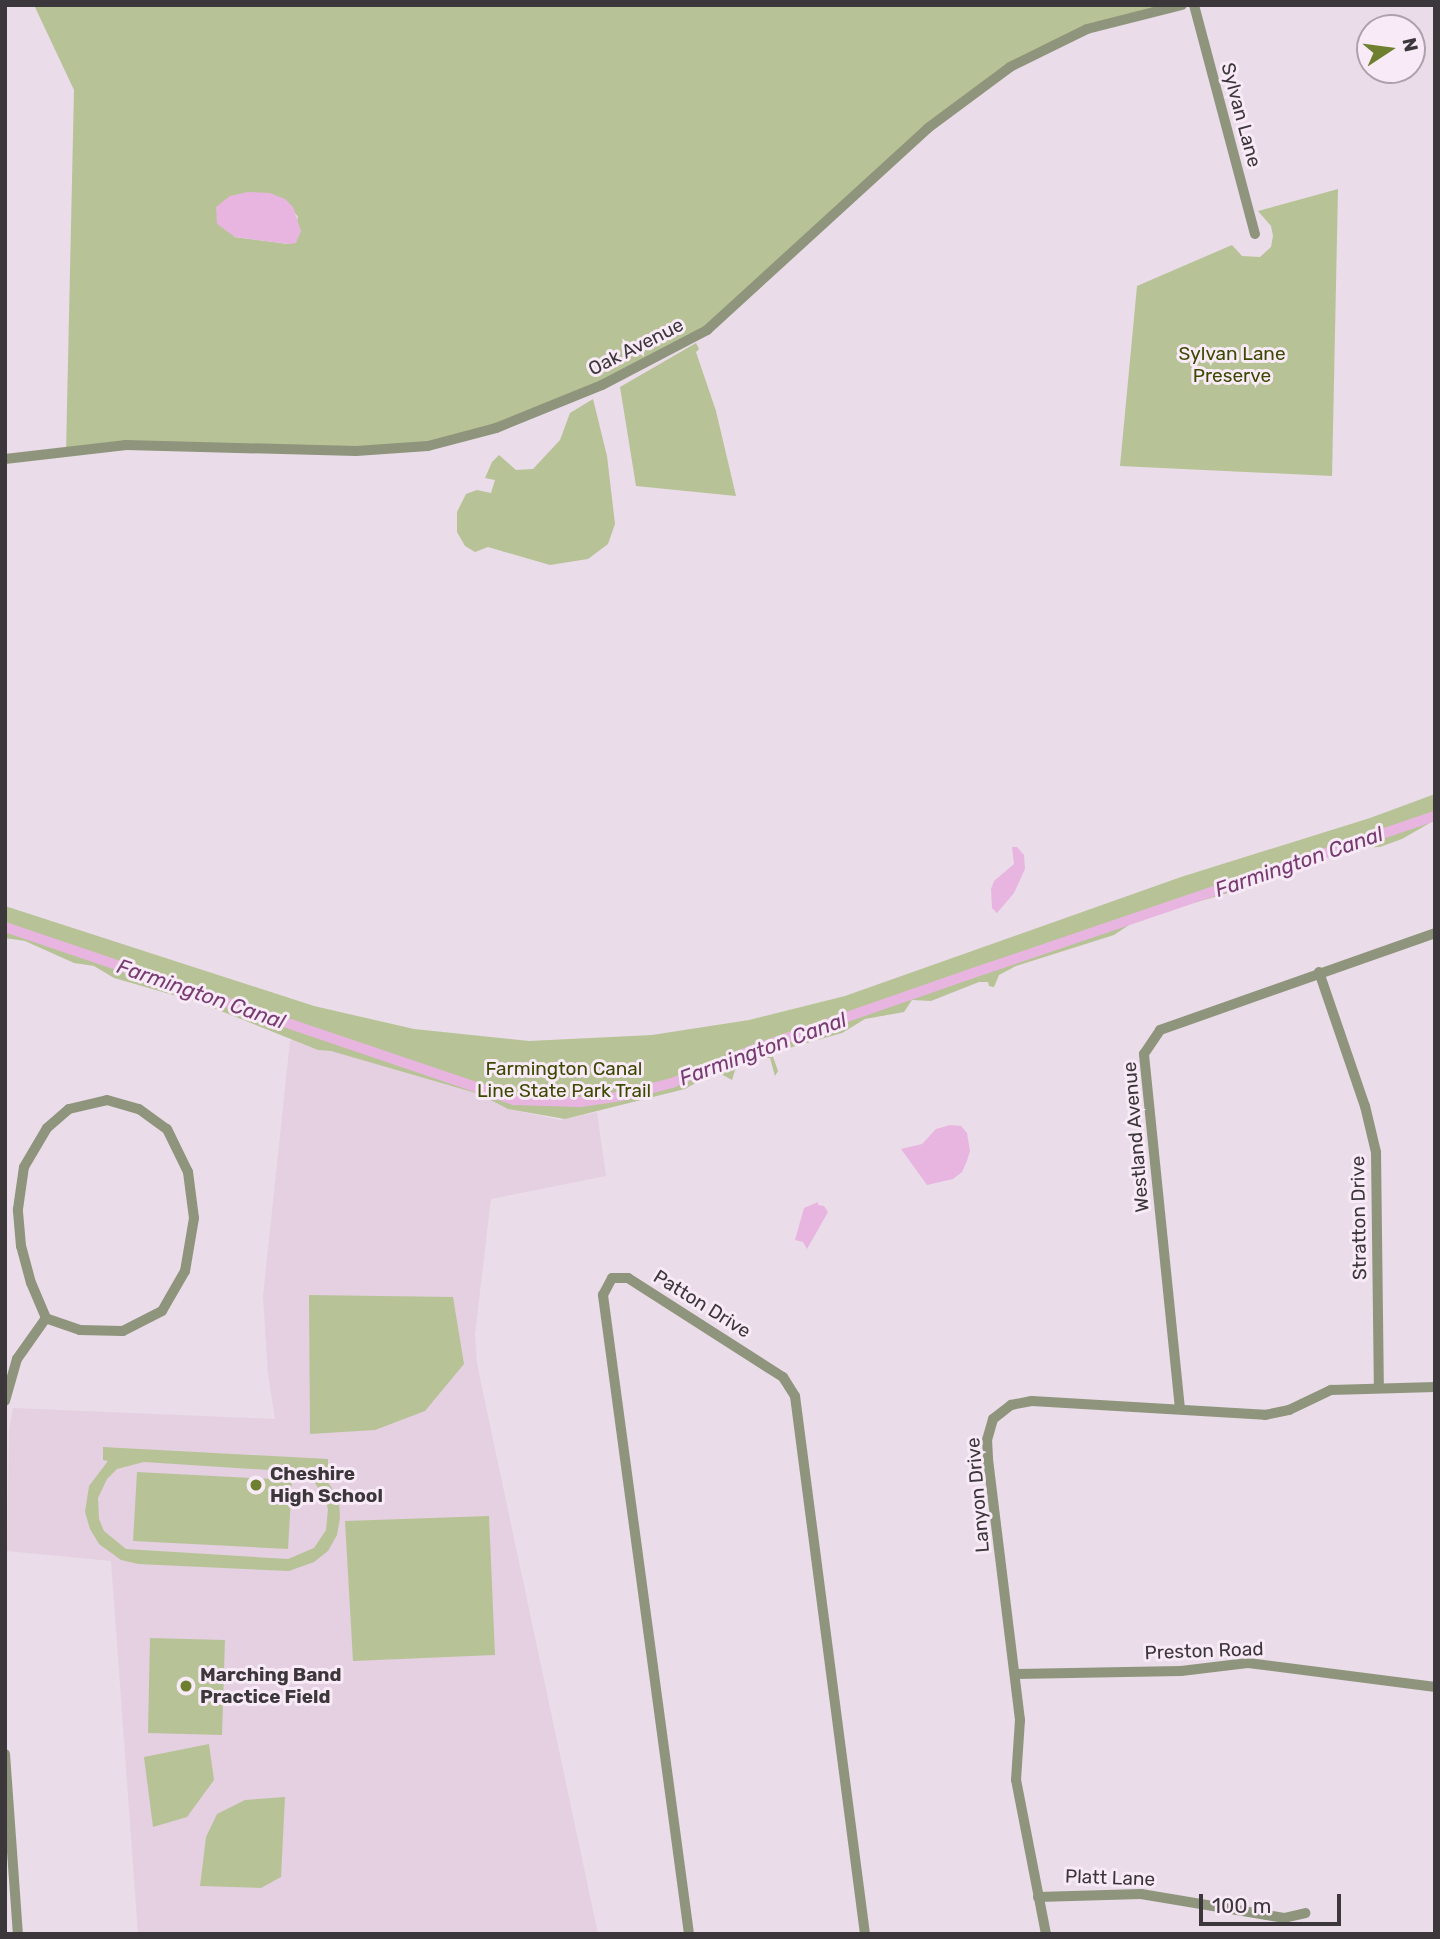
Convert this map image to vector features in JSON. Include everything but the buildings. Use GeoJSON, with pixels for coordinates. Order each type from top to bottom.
{"type":"FeatureCollection","features":[{"type":"Feature","properties":{"kind":"street","name":"Oak Avenue"},"geometry":{"type":"LineString","coordinates":[[5,458],[126,445],[356,451],[428,446],[496,428],[602,385],[707,330],[928,128],[1010,67],[1087,29],[1182,5]]}},
{"type":"Feature","properties":{"kind":"street","name":"Sylvan Lane"},"geometry":{"type":"LineString","coordinates":[[1195,5],[1255,234]]}},
{"type":"Feature","properties":{"kind":"street","name":"Westland Avenue"},"geometry":{"type":"LineString","coordinates":[[1180,1409],[1144,1054],[1160,1030],[1435,933]]}},
{"type":"Feature","properties":{"kind":"street","name":"Stratton Drive"},"geometry":{"type":"LineString","coordinates":[[1319,972],[1365,1105],[1376,1152],[1379,1388]]}},
{"type":"Feature","properties":{"kind":"street"},"geometry":{"type":"LineString","coordinates":[[107,1100],[139,1108],[167,1129],[188,1172],[194,1218],[185,1271],[162,1311],[123,1331],[80,1330],[46,1318],[31,1283],[21,1247],[18,1209],[24,1167],[47,1128],[69,1109],[107,1100]]}},
{"type":"Feature","properties":{"kind":"street","name":"Patton Drive"},"geometry":{"type":"LineString","coordinates":[[689,1934],[603,1295],[612,1278],[628,1278],[783,1377],[795,1396],[865,1934]]}},
{"type":"Feature","properties":{"kind":"street"},"geometry":{"type":"LineString","coordinates":[[5,1401],[16,1359],[46,1318]]}},
{"type":"Feature","properties":{"kind":"street","name":"Lanyon Drive"},"geometry":{"type":"LineString","coordinates":[[1046,1934],[1016,1780],[1020,1720],[988,1458],[987,1440],[993,1419],[1011,1405],[1032,1401],[1265,1415],[1289,1410],[1331,1390],[1435,1387]]}},
{"type":"Feature","properties":{"kind":"street","name":"Preston Road"},"geometry":{"type":"LineString","coordinates":[[1015,1674],[1181,1671],[1248,1663],[1435,1687]]}},
{"type":"Feature","properties":{"kind":"street"},"geometry":{"type":"LineString","coordinates":[[5,1754],[18,1934]]}},
{"type":"Feature","properties":{"kind":"street","name":"Platt Lane"},"geometry":{"type":"LineString","coordinates":[[1038,1897],[1141,1894],[1284,1917],[1305,1913]]}},
{"type":"Feature","properties":{"kind":"shaded area"},"geometry":{"type":"Polygon","coordinates":[[[248,192],[270,193],[285,199],[293,207],[301,231],[296,243],[235,237],[217,224],[216,207],[230,196],[248,192]]]}},
{"type":"Feature","properties":{"kind":"shaded area"},"geometry":{"type":"Polygon","coordinates":[[[1012,847],[1017,847],[1024,855],[1025,869],[1014,893],[997,913],[992,908],[991,889],[994,881],[1014,864],[1012,847]]]}},
{"type":"Feature","properties":{"kind":"shaded area","name":"Cheshire High School"},"geometry":{"type":"Polygon","coordinates":[[[294,1040],[318,1050],[331,1051],[479,1094],[508,1109],[560,1120],[597,1112],[606,1176],[491,1199],[475,1334],[477,1364],[598,1934],[138,1934],[111,1561],[7,1551],[9,1430],[13,1408],[275,1419],[268,1374],[263,1296],[290,1041],[294,1040]]]}},
{"type":"Feature","properties":{"kind":"shaded area"},"geometry":{"type":"Polygon","coordinates":[[[950,1125],[961,1126],[967,1133],[970,1151],[967,1161],[962,1172],[953,1179],[927,1185],[901,1149],[922,1144],[936,1129],[950,1125]]]}},
{"type":"Feature","properties":{"kind":"shaded area"},"geometry":{"type":"Polygon","coordinates":[[[818,1202],[818,1205],[824,1206],[828,1212],[807,1249],[803,1242],[795,1240],[804,1208],[818,1202]]]}},
{"type":"Feature","properties":{"kind":"green space"},"geometry":{"type":"Polygon","coordinates":[[[34,5],[1182,5],[1087,29],[1010,67],[928,128],[707,330],[602,385],[496,428],[428,446],[356,451],[126,445],[66,452],[74,90],[34,5]],[[285,199],[234,237],[288,244],[298,217],[285,199]]]}},
{"type":"Feature","properties":{"kind":"green space","name":"Sylvan Lane Preserve"},"geometry":{"type":"Polygon","coordinates":[[[1338,189],[1332,476],[1120,466],[1137,286],[1232,245],[1242,256],[1260,257],[1271,247],[1273,236],[1271,226],[1258,211],[1338,189]]]}},
{"type":"Feature","properties":{"kind":"green space"},"geometry":{"type":"Polygon","coordinates":[[[696,343],[699,349],[696,352],[716,411],[736,496],[636,486],[620,387],[696,343]]]}},
{"type":"Feature","properties":{"kind":"green space"},"geometry":{"type":"Polygon","coordinates":[[[593,399],[607,456],[615,524],[608,544],[588,559],[550,565],[488,547],[475,552],[465,546],[457,532],[457,512],[466,494],[477,490],[491,493],[495,480],[485,478],[492,462],[499,455],[516,470],[533,469],[560,440],[570,413],[593,399]]]}},
{"type":"Feature","properties":{"kind":"green space","name":"Farmington Canal Line State Park Trail"},"geometry":{"type":"Polygon","coordinates":[[[1435,794],[1435,820],[1402,839],[1380,847],[1354,848],[1253,882],[1235,891],[1138,919],[1114,935],[1016,966],[999,975],[994,987],[989,986],[988,982],[979,982],[931,1001],[912,1000],[904,1012],[865,1019],[842,1033],[775,1052],[772,1054],[778,1071],[775,1076],[770,1058],[763,1058],[736,1067],[732,1080],[721,1074],[710,1075],[685,1089],[565,1119],[508,1109],[479,1094],[331,1051],[318,1050],[201,1003],[114,978],[94,966],[74,963],[25,941],[5,938],[5,906],[314,1006],[414,1029],[529,1041],[652,1035],[749,1020],[845,996],[1181,877],[1370,818],[1435,794]]]}},
{"type":"Feature","properties":{"kind":"green space"},"geometry":{"type":"Polygon","coordinates":[[[309,1295],[453,1297],[464,1364],[425,1411],[375,1430],[310,1434],[309,1295]]]}},
{"type":"Feature","properties":{"kind":"green space"},"geometry":{"type":"Polygon","coordinates":[[[103,1447],[328,1459],[328,1472],[322,1472],[339,1500],[337,1535],[328,1551],[314,1562],[289,1571],[138,1564],[121,1560],[99,1544],[90,1529],[85,1512],[89,1486],[108,1461],[103,1460],[103,1447]],[[144,1462],[117,1469],[107,1479],[98,1498],[99,1519],[104,1531],[126,1549],[288,1559],[314,1548],[326,1530],[328,1509],[324,1496],[312,1479],[299,1472],[144,1462]]]}},
{"type":"Feature","properties":{"kind":"green space"},"geometry":{"type":"Polygon","coordinates":[[[137,1472],[292,1480],[288,1549],[133,1541],[137,1472]]]}},
{"type":"Feature","properties":{"kind":"green space"},"geometry":{"type":"Polygon","coordinates":[[[489,1516],[495,1655],[353,1661],[345,1521],[489,1516]]]}},
{"type":"Feature","properties":{"kind":"green space","name":"Marching Band Practice Field"},"geometry":{"type":"Polygon","coordinates":[[[150,1638],[225,1640],[222,1735],[148,1733],[150,1638]]]}},
{"type":"Feature","properties":{"kind":"green space"},"geometry":{"type":"Polygon","coordinates":[[[209,1744],[214,1780],[187,1817],[153,1827],[144,1757],[209,1744]]]}},
{"type":"Feature","properties":{"kind":"green space"},"geometry":{"type":"Polygon","coordinates":[[[285,1797],[281,1877],[261,1888],[200,1886],[206,1837],[217,1814],[245,1800],[285,1797]]]}},
{"type":"Feature","properties":{"kind":"waterway","name":"Farmington Canal"},"geometry":{"type":"LineString","coordinates":[[5,927],[514,1100],[580,1102],[622,1096],[672,1083],[752,1050],[1435,816]]}},
{"type":"Feature","properties":{"kind":"place","name":"Cheshire High School"},"geometry":{"type":"Point","coordinates":[256,1485]}},
{"type":"Feature","properties":{"kind":"place","name":"Marching Band Practice Field"},"geometry":{"type":"Point","coordinates":[186,1686]}}]}
